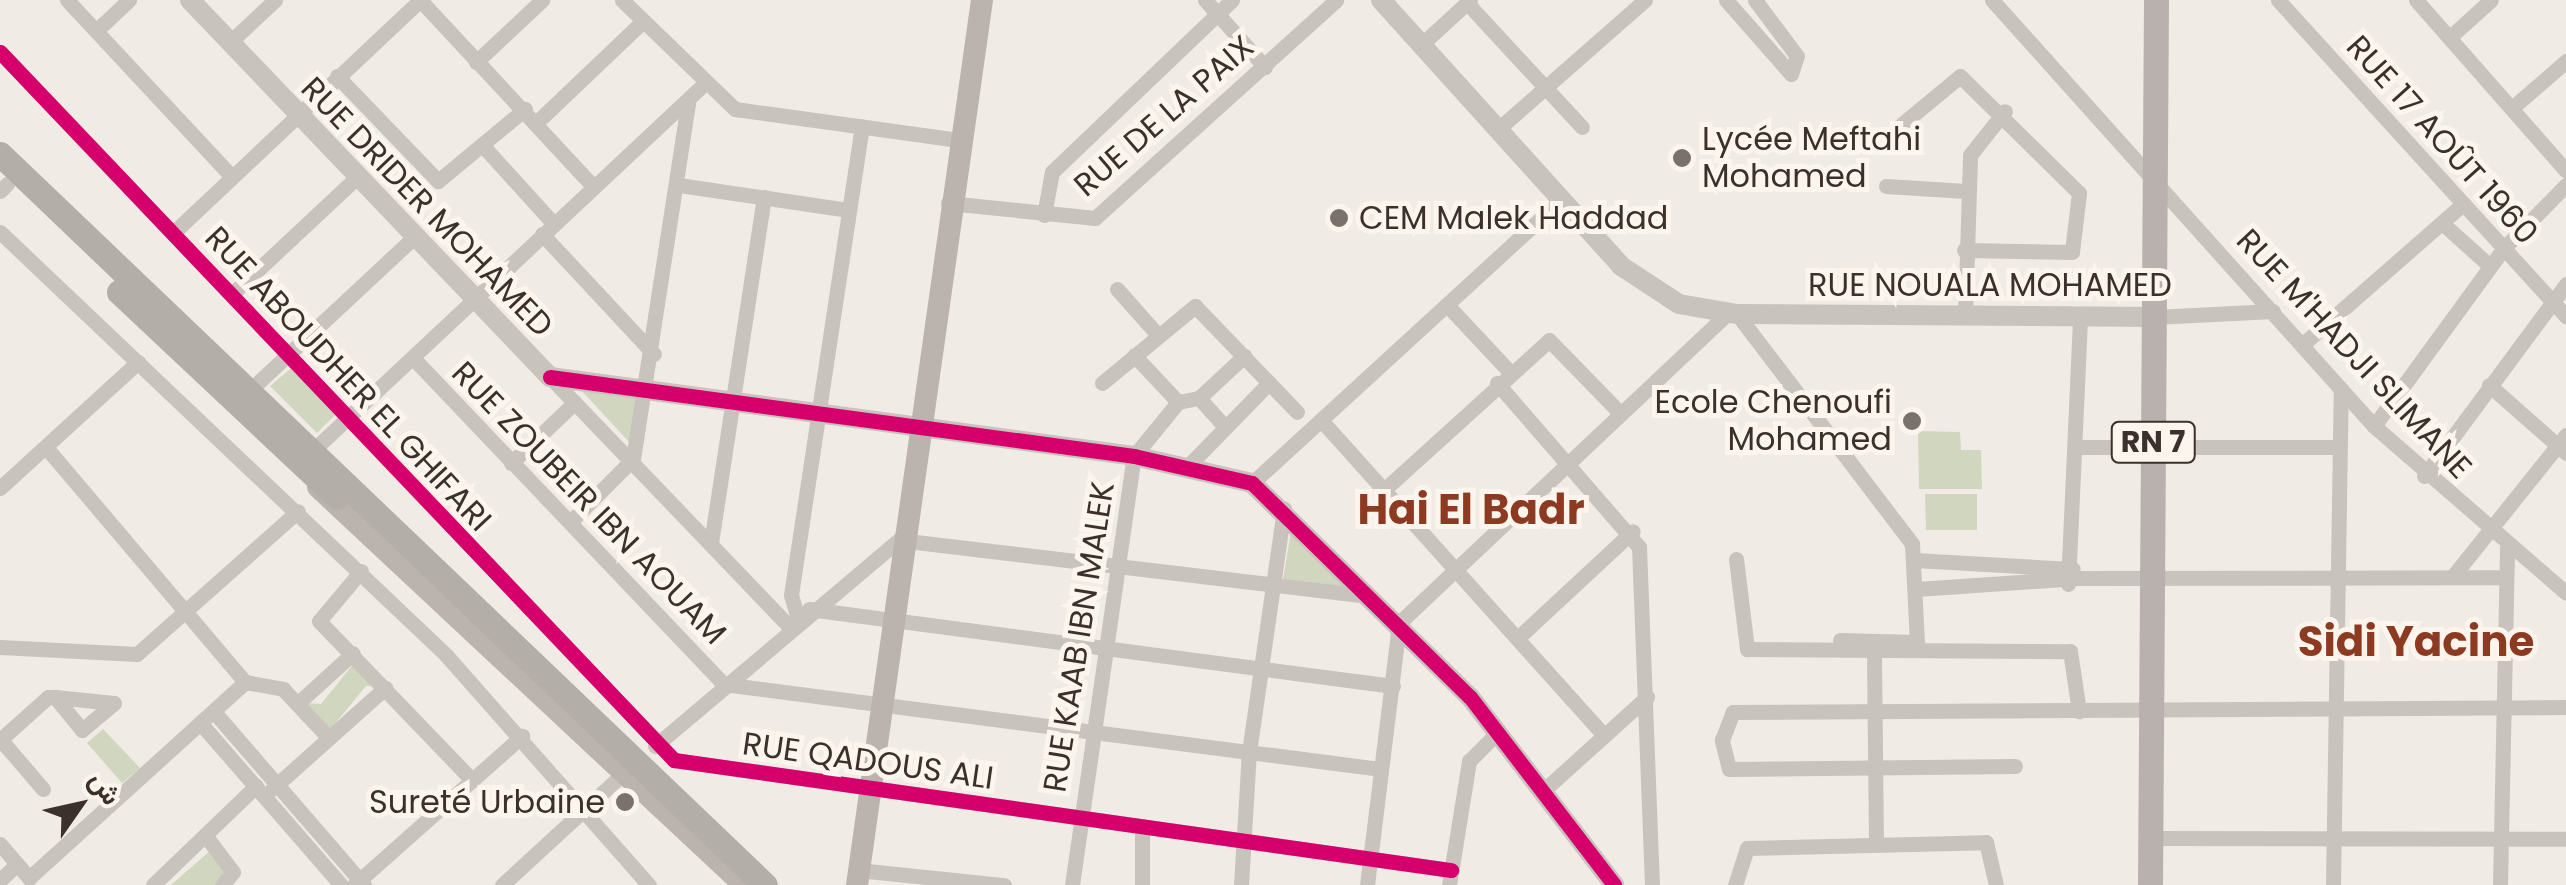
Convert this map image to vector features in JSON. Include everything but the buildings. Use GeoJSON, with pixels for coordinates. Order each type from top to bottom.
{"type":"FeatureCollection","features":[{"type":"Feature","properties":{"kind":"highway"},"geometry":{"type":"LineString","coordinates":[[0,154],[249,391],[308,461],[752,885]]}},
{"type":"Feature","properties":{"kind":"highway"},"geometry":{"type":"LineString","coordinates":[[2,184],[308,461],[765,885]]}},
{"type":"Feature","properties":{"kind":"main road"},"geometry":{"type":"LineString","coordinates":[[858,877],[866,788],[915,426],[982,0]]}},
{"type":"Feature","properties":{"kind":"main road","name":"RN 7"},"geometry":{"type":"LineString","coordinates":[[2150,885],[2156,0]]}},
{"type":"Feature","properties":{"kind":"main road"},"geometry":{"type":"LineString","coordinates":[[308,461],[360,528],[744,885]]}},
{"type":"Feature","properties":{"kind":"main road"},"geometry":{"type":"LineString","coordinates":[[308,461],[774,885]]}},
{"type":"Feature","properties":{"kind":"street"},"geometry":{"type":"LineString","coordinates":[[67,0],[232,177]]}},
{"type":"Feature","properties":{"kind":"street"},"geometry":{"type":"LineString","coordinates":[[97,30],[130,0]]}},
{"type":"Feature","properties":{"kind":"street","name":"RUE DRIDER MOHAMED"},"geometry":{"type":"LineString","coordinates":[[190,0],[472,302],[711,542],[799,618]]}},
{"type":"Feature","properties":{"kind":"street"},"geometry":{"type":"LineString","coordinates":[[229,43],[275,0]]}},
{"type":"Feature","properties":{"kind":"street"},"geometry":{"type":"LineString","coordinates":[[173,233],[420,0],[593,186]]}},
{"type":"Feature","properties":{"kind":"street"},"geometry":{"type":"LineString","coordinates":[[476,62],[542,0]]}},
{"type":"Feature","properties":{"kind":"street"},"geometry":{"type":"LineString","coordinates":[[622,0],[702,85],[735,109],[957,140]]}},
{"type":"Feature","properties":{"kind":"street"},"geometry":{"type":"LineString","coordinates":[[1205,0],[1265,67]]}},
{"type":"Feature","properties":{"kind":"street"},"geometry":{"type":"LineString","coordinates":[[1044,215],[1052,172],[1232,0]]}},
{"type":"Feature","properties":{"kind":"street","name":"RUE DE LA PAIX"},"geometry":{"type":"LineString","coordinates":[[948,203],[1044,215],[1102,214],[1336,0]]}},
{"type":"Feature","properties":{"kind":"street"},"geometry":{"type":"LineString","coordinates":[[1252,483],[1561,200],[1381,0]]}},
{"type":"Feature","properties":{"kind":"street"},"geometry":{"type":"LineString","coordinates":[[1498,130],[1645,0]]}},
{"type":"Feature","properties":{"kind":"street"},"geometry":{"type":"LineString","coordinates":[[1726,0],[1790,74],[1797,56],[1755,0]]}},
{"type":"Feature","properties":{"kind":"street","name":"RUE M'HADJI SLIMANE"},"geometry":{"type":"LineString","coordinates":[[1992,0],[2374,426],[2424,476],[2566,593]]}},
{"type":"Feature","properties":{"kind":"street","name":"RUE 17 AOÛT 1960"},"geometry":{"type":"LineString","coordinates":[[2278,0],[2566,316]]}},
{"type":"Feature","properties":{"kind":"street"},"geometry":{"type":"LineString","coordinates":[[2416,0],[2566,171]]}},
{"type":"Feature","properties":{"kind":"street"},"geometry":{"type":"LineString","coordinates":[[2450,37],[2491,0]]}},
{"type":"Feature","properties":{"kind":"street"},"geometry":{"type":"LineString","coordinates":[[1422,44],[1469,2],[1582,127]]}},
{"type":"Feature","properties":{"kind":"street"},"geometry":{"type":"LineString","coordinates":[[537,122],[642,22]]}},
{"type":"Feature","properties":{"kind":"street","name":"RUE ABOUDHER EL GHIFARI"},"geometry":{"type":"LineString","coordinates":[[0,52],[655,746]]}},
{"type":"Feature","properties":{"kind":"street"},"geometry":{"type":"LineString","coordinates":[[2512,108],[2566,61]]}},
{"type":"Feature","properties":{"kind":"street"},"geometry":{"type":"LineString","coordinates":[[337,76],[435,180],[484,148],[524,109]]}},
{"type":"Feature","properties":{"kind":"street"},"geometry":{"type":"LineString","coordinates":[[1902,124],[1954,76],[2005,111],[2078,192],[2075,249],[1964,250]]}},
{"type":"Feature","properties":{"kind":"street"},"geometry":{"type":"LineString","coordinates":[[308,461],[702,85]]}},
{"type":"Feature","properties":{"kind":"street"},"geometry":{"type":"LineString","coordinates":[[570,522],[633,460],[654,354],[688,102]]}},
{"type":"Feature","properties":{"kind":"street"},"geometry":{"type":"LineString","coordinates":[[1965,316],[1966,191],[1972,150],[2005,111]]}},
{"type":"Feature","properties":{"kind":"street"},"geometry":{"type":"LineString","coordinates":[[799,618],[791,596],[862,126]]}},
{"type":"Feature","properties":{"kind":"street"},"geometry":{"type":"LineString","coordinates":[[484,148],[654,354]]}},
{"type":"Feature","properties":{"kind":"street"},"geometry":{"type":"LineString","coordinates":[[232,294],[355,179]]}},
{"type":"Feature","properties":{"kind":"street"},"geometry":{"type":"LineString","coordinates":[[2374,426],[2503,249],[2566,185]]}},
{"type":"Feature","properties":{"kind":"street"},"geometry":{"type":"LineString","coordinates":[[679,186],[849,210]]}},
{"type":"Feature","properties":{"kind":"street"},"geometry":{"type":"LineString","coordinates":[[1886,186],[1966,191]]}},
{"type":"Feature","properties":{"kind":"street"},"geometry":{"type":"LineString","coordinates":[[711,542],[764,197]]}},
{"type":"Feature","properties":{"kind":"street","name":"RUE NOUALA MOHAMED"},"geometry":{"type":"LineString","coordinates":[[1561,200],[1644,285],[1706,312],[2154,318],[2274,310]]}},
{"type":"Feature","properties":{"kind":"street"},"geometry":{"type":"LineString","coordinates":[[2303,344],[2463,204]]}},
{"type":"Feature","properties":{"kind":"street"},"geometry":{"type":"LineString","coordinates":[[2442,223],[2490,266]]}},
{"type":"Feature","properties":{"kind":"street"},"geometry":{"type":"LineString","coordinates":[[0,232],[361,571],[522,736],[649,885]]}},
{"type":"Feature","properties":{"kind":"street"},"geometry":{"type":"LineString","coordinates":[[249,391],[290,358],[413,238]]}},
{"type":"Feature","properties":{"kind":"street"},"geometry":{"type":"LineString","coordinates":[[2424,476],[2566,284]]}},
{"type":"Feature","properties":{"kind":"street"},"geometry":{"type":"LineString","coordinates":[[1117,289],[1158,334]]}},
{"type":"Feature","properties":{"kind":"street"},"geometry":{"type":"LineString","coordinates":[[1447,305],[1568,462],[1632,531],[1645,569],[1652,885]]}},
{"type":"Feature","properties":{"kind":"street"},"geometry":{"type":"LineString","coordinates":[[1102,383],[1195,306],[1296,412]]}},
{"type":"Feature","properties":{"kind":"street"},"geometry":{"type":"LineString","coordinates":[[1367,885],[1399,623],[1568,462],[1733,314],[1901,526],[1921,560],[1943,583]]}},
{"type":"Feature","properties":{"kind":"street"},"geometry":{"type":"LineString","coordinates":[[2072,576],[2080,316]]}},
{"type":"Feature","properties":{"kind":"street"},"geometry":{"type":"LineString","coordinates":[[1386,488],[1546,341],[1620,414]]}},
{"type":"Feature","properties":{"kind":"street"},"geometry":{"type":"LineString","coordinates":[[1134,354],[1178,402]]}},
{"type":"Feature","properties":{"kind":"street"},"geometry":{"type":"LineString","coordinates":[[1134,456],[1178,402],[1198,398],[1244,356]]}},
{"type":"Feature","properties":{"kind":"street","name":"RUE ZOUBEIR IBN AOUAM"},"geometry":{"type":"LineString","coordinates":[[414,358],[723,684]]}},
{"type":"Feature","properties":{"kind":"street"},"geometry":{"type":"LineString","coordinates":[[0,488],[138,362]]}},
{"type":"Feature","properties":{"kind":"street"},"geometry":{"type":"LineString","coordinates":[[550,378],[1134,456],[1252,483],[1284,508],[1399,623],[1498,732],[1614,885]]}},
{"type":"Feature","properties":{"kind":"street"},"geometry":{"type":"LineString","coordinates":[[1186,468],[1223,425],[1268,383]]}},
{"type":"Feature","properties":{"kind":"street"},"geometry":{"type":"LineString","coordinates":[[2453,576],[2563,445],[2489,385]]}},
{"type":"Feature","properties":{"kind":"street"},"geometry":{"type":"LineString","coordinates":[[2333,885],[2336,448],[2341,389]]}},
{"type":"Feature","properties":{"kind":"street"},"geometry":{"type":"LineString","coordinates":[[1198,398],[1223,425]]}},
{"type":"Feature","properties":{"kind":"street"},"geometry":{"type":"LineString","coordinates":[[511,463],[575,402]]}},
{"type":"Feature","properties":{"kind":"street"},"geometry":{"type":"LineString","coordinates":[[1320,420],[1522,634],[1604,735]]}},
{"type":"Feature","properties":{"kind":"street"},"geometry":{"type":"LineString","coordinates":[[46,447],[245,682],[283,689],[328,738]]}},
{"type":"Feature","properties":{"kind":"street"},"geometry":{"type":"LineString","coordinates":[[2078,447],[2336,448]]}},
{"type":"Feature","properties":{"kind":"street","name":"RUE KAAB IBN MALEK"},"geometry":{"type":"LineString","coordinates":[[1072,885],[1134,456]]}},
{"type":"Feature","properties":{"kind":"street"},"geometry":{"type":"LineString","coordinates":[[1241,885],[1249,752],[1284,508]]}},
{"type":"Feature","properties":{"kind":"street"},"geometry":{"type":"LineString","coordinates":[[0,647],[137,654],[298,511]]}},
{"type":"Feature","properties":{"kind":"street"},"geometry":{"type":"LineString","coordinates":[[338,550],[360,528]]}},
{"type":"Feature","properties":{"kind":"street"},"geometry":{"type":"LineString","coordinates":[[1522,634],[1632,531]]}},
{"type":"Feature","properties":{"kind":"street"},"geometry":{"type":"LineString","coordinates":[[655,746],[799,618],[899,540],[1369,596]]}},
{"type":"Feature","properties":{"kind":"street"},"geometry":{"type":"LineString","coordinates":[[2500,885],[2508,546]]}},
{"type":"Feature","properties":{"kind":"street"},"geometry":{"type":"LineString","coordinates":[[1736,559],[1746,649],[1874,654],[2070,651],[2079,711]]}},
{"type":"Feature","properties":{"kind":"street"},"geometry":{"type":"LineString","coordinates":[[1921,560],[2072,576]]}},
{"type":"Feature","properties":{"kind":"street"},"geometry":{"type":"LineString","coordinates":[[1840,640],[1917,642],[1921,560]]}},
{"type":"Feature","properties":{"kind":"street"},"geometry":{"type":"LineString","coordinates":[[361,571],[318,617],[472,780]]}},
{"type":"Feature","properties":{"kind":"street"},"geometry":{"type":"LineString","coordinates":[[1918,589],[1943,583],[2072,576],[2336,581],[2506,577]]}},
{"type":"Feature","properties":{"kind":"street"},"geometry":{"type":"LineString","coordinates":[[799,618],[890,621],[1393,686]]}},
{"type":"Feature","properties":{"kind":"street"},"geometry":{"type":"LineString","coordinates":[[298,703],[352,653]]}},
{"type":"Feature","properties":{"kind":"street"},"geometry":{"type":"LineString","coordinates":[[1874,654],[1876,836]]}},
{"type":"Feature","properties":{"kind":"street"},"geometry":{"type":"LineString","coordinates":[[0,844],[29,878],[245,682]]}},
{"type":"Feature","properties":{"kind":"street"},"geometry":{"type":"LineString","coordinates":[[723,684],[1380,769]]}},
{"type":"Feature","properties":{"kind":"street"},"geometry":{"type":"LineString","coordinates":[[154,885],[205,835],[385,688]]}},
{"type":"Feature","properties":{"kind":"street"},"geometry":{"type":"LineString","coordinates":[[43,789],[0,740],[55,697]]}},
{"type":"Feature","properties":{"kind":"street"},"geometry":{"type":"LineString","coordinates":[[1544,790],[1647,697]]}},
{"type":"Feature","properties":{"kind":"street"},"geometry":{"type":"LineString","coordinates":[[2014,766],[1730,769],[1722,740],[1733,712],[2566,707]]}},
{"type":"Feature","properties":{"kind":"street"},"geometry":{"type":"LineString","coordinates":[[214,713],[340,885]]}},
{"type":"Feature","properties":{"kind":"street"},"geometry":{"type":"LineString","coordinates":[[202,725],[359,883],[522,736]]}},
{"type":"Feature","properties":{"kind":"street"},"geometry":{"type":"LineString","coordinates":[[1450,878],[1468,762],[1498,732]]}},
{"type":"Feature","properties":{"kind":"street","name":"RUE QADOUS ALI"},"geometry":{"type":"LineString","coordinates":[[655,746],[688,764],[1370,855],[1450,878]]}},
{"type":"Feature","properties":{"kind":"street"},"geometry":{"type":"LineString","coordinates":[[502,885],[625,772]]}},
{"type":"Feature","properties":{"kind":"street"},"geometry":{"type":"LineString","coordinates":[[1142,826],[1142,885]]}},
{"type":"Feature","properties":{"kind":"street"},"geometry":{"type":"LineString","coordinates":[[205,835],[232,872],[222,885]]}},
{"type":"Feature","properties":{"kind":"street"},"geometry":{"type":"LineString","coordinates":[[2151,838],[2566,839]]}},
{"type":"Feature","properties":{"kind":"street"},"geometry":{"type":"LineString","coordinates":[[1735,885],[1737,856],[1747,848],[1986,842],[1996,885]]}},
{"type":"Feature","properties":{"kind":"street"},"geometry":{"type":"LineString","coordinates":[[0,880],[18,864]]}},
{"type":"Feature","properties":{"kind":"street"},"geometry":{"type":"LineString","coordinates":[[858,877],[1003,885]]}},
{"type":"Feature","properties":{"kind":"green space"},"geometry":{"type":"Polygon","coordinates":[[[295,365],[338,412],[317,433],[270,386],[295,365]]]}},
{"type":"Feature","properties":{"kind":"green space"},"geometry":{"type":"Polygon","coordinates":[[[581,390],[639,399],[630,443],[581,390]]]}},
{"type":"Feature","properties":{"kind":"green space"},"geometry":{"type":"Polygon","coordinates":[[[1918,431],[1960,432],[1961,450],[1981,450],[1982,489],[1919,489],[1918,431]]]}},
{"type":"Feature","properties":{"kind":"green space"},"geometry":{"type":"Polygon","coordinates":[[[1925,494],[1977,494],[1977,530],[1926,530],[1925,494]]]}},
{"type":"Feature","properties":{"kind":"green space"},"geometry":{"type":"Polygon","coordinates":[[[1291,532],[1344,586],[1283,579],[1291,532]]]}},
{"type":"Feature","properties":{"kind":"green space"},"geometry":{"type":"Polygon","coordinates":[[[355,662],[379,687],[366,686],[329,731],[306,703],[321,704],[355,662]]]}},
{"type":"Feature","properties":{"kind":"green space"},"geometry":{"type":"Polygon","coordinates":[[[103,729],[140,768],[122,783],[87,743],[103,729]]]}},
{"type":"Feature","properties":{"kind":"green space"},"geometry":{"type":"Polygon","coordinates":[[[211,850],[229,874],[217,885],[171,885],[211,850]]]}},
{"type":"Feature","properties":{"kind":"cycle path"},"geometry":{"type":"LineString","coordinates":[[0,52],[674,760],[1451,870]]}},
{"type":"Feature","properties":{"kind":"cycle path"},"geometry":{"type":"LineString","coordinates":[[550,377],[1134,456],[1252,483],[1470,697],[1614,885]]}},
{"type":"Feature","properties":{"kind":"place","name":"Lycée Meftahi Mohamed"},"geometry":{"type":"Point","coordinates":[1682,158]}},
{"type":"Feature","properties":{"kind":"place","name":"CEM Malek Haddad"},"geometry":{"type":"Point","coordinates":[1339,218]}},
{"type":"Feature","properties":{"kind":"place","name":"Ecole Chenoufi Mohamed"},"geometry":{"type":"Point","coordinates":[1912,421]}},
{"type":"Feature","properties":{"kind":"place","name":"Sureté Urbaine"},"geometry":{"type":"Point","coordinates":[625,802]}},
{"type":"Feature","properties":{"kind":"district","name":"Hai El Badr"},"geometry":{"type":"Point","coordinates":[1471,510]}},
{"type":"Feature","properties":{"kind":"district","name":"Sidi Yacine"},"geometry":{"type":"Point","coordinates":[2416,642]}}]}
